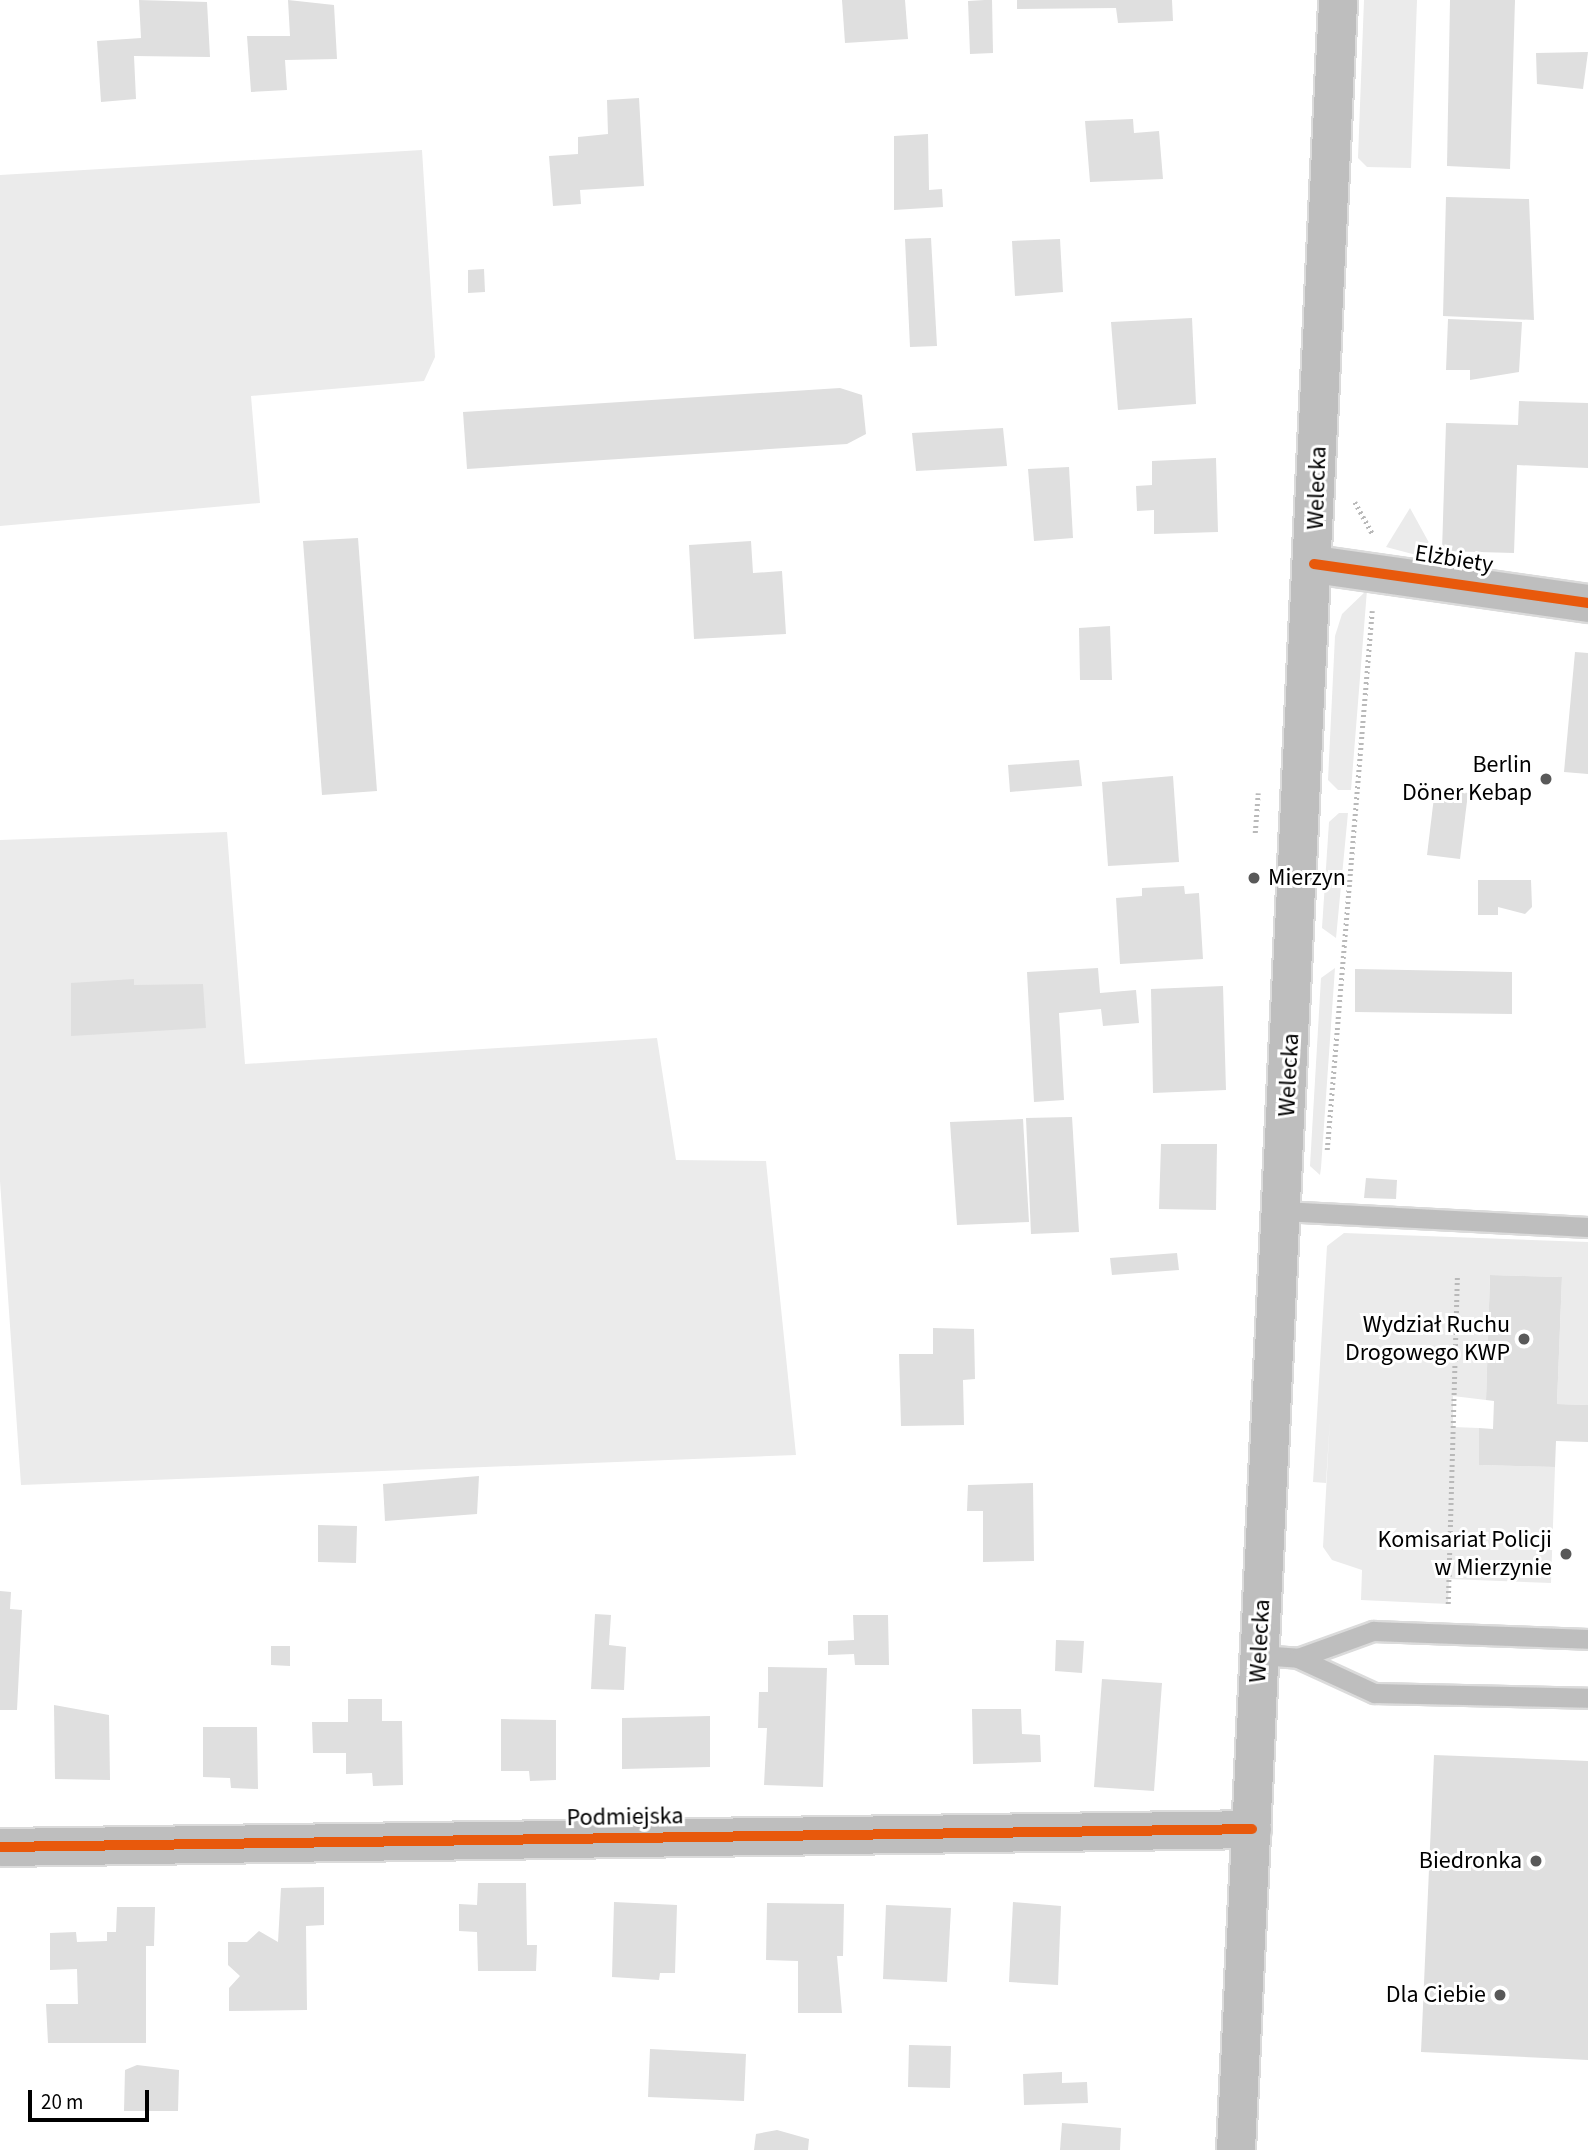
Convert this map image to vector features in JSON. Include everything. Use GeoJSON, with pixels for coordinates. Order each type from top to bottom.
{"type":"FeatureCollection","features":[{"type":"Feature","properties":{"kind":"main road","name":"Welecka"},"geometry":{"type":"LineString","coordinates":[[1236,2150],[1314,564],[1338,0]]}},
{"type":"Feature","properties":{"kind":"street","name":"Elżbiety"},"geometry":{"type":"LineString","coordinates":[[1314,564],[1377,555],[1588,603]]}},
{"type":"Feature","properties":{"kind":"street","name":"Podmiejska"},"geometry":{"type":"LineString","coordinates":[[0,1847],[1252,1829]]}},
{"type":"Feature","properties":{"kind":"lane"},"geometry":{"type":"LineString","coordinates":[[1282,1211],[1588,1227]]}},
{"type":"Feature","properties":{"kind":"lane"},"geometry":{"type":"LineString","coordinates":[[1297,1658],[1373,1631],[1588,1639]]}},
{"type":"Feature","properties":{"kind":"lane"},"geometry":{"type":"LineString","coordinates":[[1259,1655],[1297,1658],[1374,1693],[1588,1698]]}},
{"type":"Feature","properties":{"kind":"path"},"geometry":{"type":"LineString","coordinates":[[1322,1214],[1377,555],[1352,498]]}},
{"type":"Feature","properties":{"kind":"path"},"geometry":{"type":"LineString","coordinates":[[1447,1633],[1457,1274]]}},
{"type":"Feature","properties":{"kind":"shaded area"},"geometry":{"type":"Polygon","coordinates":[[[1364,0],[1417,0],[1411,168],[1367,167],[1358,158],[1364,0]]]}},
{"type":"Feature","properties":{"kind":"shaded area"},"geometry":{"type":"Polygon","coordinates":[[[422,150],[435,357],[424,381],[251,396],[260,503],[0,526],[0,175],[422,150]]]}},
{"type":"Feature","properties":{"kind":"shaded area"},"geometry":{"type":"Polygon","coordinates":[[[1410,508],[1439,561],[1386,547],[1410,508]]]}},
{"type":"Feature","properties":{"kind":"shaded area"},"geometry":{"type":"Polygon","coordinates":[[[1367,590],[1351,790],[1338,790],[1328,780],[1335,636],[1342,614],[1367,590]]]}},
{"type":"Feature","properties":{"kind":"shaded area"},"geometry":{"type":"Polygon","coordinates":[[[1339,813],[1348,813],[1336,938],[1322,928],[1329,822],[1339,813]]]}},
{"type":"Feature","properties":{"kind":"shaded area"},"geometry":{"type":"Polygon","coordinates":[[[227,832],[245,1064],[657,1038],[676,1160],[766,1161],[796,1455],[21,1485],[0,1181],[0,840],[227,832]]]}},
{"type":"Feature","properties":{"kind":"shaded area"},"geometry":{"type":"Polygon","coordinates":[[[1335,968],[1320,1175],[1310,1166],[1321,978],[1335,968]]]}},
{"type":"Feature","properties":{"kind":"shaded area"},"geometry":{"type":"Polygon","coordinates":[[[1344,1233],[1588,1242],[1588,1405],[1557,1404],[1562,1277],[1490,1275],[1486,1400],[1453,1396],[1453,1427],[1479,1428],[1479,1465],[1555,1467],[1551,1583],[1449,1579],[1448,1604],[1361,1600],[1362,1570],[1332,1560],[1323,1547],[1330,1418],[1326,1483],[1313,1482],[1327,1246],[1344,1233]]]}},
{"type":"Feature","properties":{"kind":"building"},"geometry":{"type":"Polygon","coordinates":[[[139,0],[207,2],[210,57],[134,56],[136,99],[101,102],[97,41],[141,38],[139,0]]]}},
{"type":"Feature","properties":{"kind":"building"},"geometry":{"type":"Polygon","coordinates":[[[288,0],[334,5],[337,59],[285,60],[287,90],[251,92],[247,36],[290,36],[288,0]]]}},
{"type":"Feature","properties":{"kind":"building"},"geometry":{"type":"Polygon","coordinates":[[[842,0],[905,0],[908,39],[845,43],[842,0]]]}},
{"type":"Feature","properties":{"kind":"building"},"geometry":{"type":"Polygon","coordinates":[[[992,0],[993,53],[970,54],[968,1],[992,0]]]}},
{"type":"Feature","properties":{"kind":"building"},"geometry":{"type":"Polygon","coordinates":[[[1017,0],[1172,0],[1173,21],[1118,23],[1116,8],[1017,9],[1017,0]]]}},
{"type":"Feature","properties":{"kind":"building"},"geometry":{"type":"Polygon","coordinates":[[[1450,0],[1515,0],[1510,169],[1447,166],[1450,0]]]}},
{"type":"Feature","properties":{"kind":"building"},"geometry":{"type":"Polygon","coordinates":[[[1588,52],[1583,89],[1537,84],[1536,53],[1588,52]]]}},
{"type":"Feature","properties":{"kind":"building"},"geometry":{"type":"Polygon","coordinates":[[[639,98],[644,186],[580,190],[581,204],[553,206],[549,156],[578,154],[578,137],[608,134],[607,100],[639,98]]]}},
{"type":"Feature","properties":{"kind":"building"},"geometry":{"type":"Polygon","coordinates":[[[1133,119],[1134,133],[1159,131],[1163,179],[1090,182],[1085,121],[1133,119]]]}},
{"type":"Feature","properties":{"kind":"building"},"geometry":{"type":"Polygon","coordinates":[[[928,134],[929,190],[942,189],[943,207],[894,210],[894,136],[928,134]]]}},
{"type":"Feature","properties":{"kind":"building"},"geometry":{"type":"Polygon","coordinates":[[[1446,197],[1529,199],[1534,320],[1443,316],[1446,197]]]}},
{"type":"Feature","properties":{"kind":"building"},"geometry":{"type":"Polygon","coordinates":[[[931,238],[937,346],[910,347],[905,239],[931,238]]]}},
{"type":"Feature","properties":{"kind":"building"},"geometry":{"type":"Polygon","coordinates":[[[1060,239],[1063,292],[1015,296],[1012,241],[1060,239]]]}},
{"type":"Feature","properties":{"kind":"building"},"geometry":{"type":"Polygon","coordinates":[[[484,269],[485,292],[468,293],[468,270],[484,269]]]}},
{"type":"Feature","properties":{"kind":"building"},"geometry":{"type":"Polygon","coordinates":[[[1192,318],[1196,404],[1118,410],[1111,322],[1192,318]]]}},
{"type":"Feature","properties":{"kind":"building"},"geometry":{"type":"Polygon","coordinates":[[[1448,319],[1522,322],[1519,372],[1470,380],[1470,370],[1446,370],[1448,319]]]}},
{"type":"Feature","properties":{"kind":"building"},"geometry":{"type":"Polygon","coordinates":[[[840,388],[862,395],[866,434],[847,444],[467,469],[463,412],[840,388]]]}},
{"type":"Feature","properties":{"kind":"building"},"geometry":{"type":"Polygon","coordinates":[[[1519,401],[1588,403],[1588,468],[1517,465],[1514,553],[1442,551],[1446,423],[1518,425],[1519,401]]]}},
{"type":"Feature","properties":{"kind":"building"},"geometry":{"type":"Polygon","coordinates":[[[1003,428],[1007,466],[916,471],[912,433],[1003,428]]]}},
{"type":"Feature","properties":{"kind":"building"},"geometry":{"type":"Polygon","coordinates":[[[1216,458],[1218,532],[1154,534],[1154,510],[1137,511],[1136,486],[1152,485],[1152,461],[1216,458]]]}},
{"type":"Feature","properties":{"kind":"building"},"geometry":{"type":"Polygon","coordinates":[[[1069,467],[1073,538],[1034,541],[1028,469],[1069,467]]]}},
{"type":"Feature","properties":{"kind":"building"},"geometry":{"type":"Polygon","coordinates":[[[358,538],[377,791],[322,795],[303,541],[358,538]]]}},
{"type":"Feature","properties":{"kind":"building"},"geometry":{"type":"Polygon","coordinates":[[[751,541],[753,573],[782,571],[786,634],[694,639],[689,545],[751,541]]]}},
{"type":"Feature","properties":{"kind":"building"},"geometry":{"type":"Polygon","coordinates":[[[1110,626],[1112,680],[1080,680],[1079,628],[1110,626]]]}},
{"type":"Feature","properties":{"kind":"building"},"geometry":{"type":"Polygon","coordinates":[[[1575,652],[1588,653],[1588,774],[1564,772],[1575,652]]]}},
{"type":"Feature","properties":{"kind":"building"},"geometry":{"type":"Polygon","coordinates":[[[1079,760],[1082,786],[1010,792],[1008,765],[1079,760]]]}},
{"type":"Feature","properties":{"kind":"building"},"geometry":{"type":"Polygon","coordinates":[[[1173,776],[1179,862],[1108,866],[1102,782],[1173,776]]]}},
{"type":"Feature","properties":{"kind":"building"},"geometry":{"type":"Polygon","coordinates":[[[1435,789],[1468,793],[1460,859],[1427,855],[1435,789]]]}},
{"type":"Feature","properties":{"kind":"building"},"geometry":{"type":"Polygon","coordinates":[[[1478,880],[1531,880],[1532,907],[1525,914],[1498,907],[1498,915],[1478,915],[1478,880]]]}},
{"type":"Feature","properties":{"kind":"building"},"geometry":{"type":"Polygon","coordinates":[[[1184,886],[1185,894],[1199,893],[1203,959],[1120,964],[1116,898],[1142,896],[1142,888],[1184,886]]]}},
{"type":"Feature","properties":{"kind":"building"},"geometry":{"type":"Polygon","coordinates":[[[1098,968],[1100,993],[1136,990],[1139,1023],[1103,1026],[1101,1009],[1059,1013],[1064,1100],[1034,1102],[1027,972],[1098,968]]]}},
{"type":"Feature","properties":{"kind":"building"},"geometry":{"type":"Polygon","coordinates":[[[1355,969],[1512,972],[1512,1014],[1355,1012],[1355,969]]]}},
{"type":"Feature","properties":{"kind":"building"},"geometry":{"type":"Polygon","coordinates":[[[134,979],[134,985],[203,984],[206,1028],[71,1036],[71,983],[134,979]]]}},
{"type":"Feature","properties":{"kind":"building"},"geometry":{"type":"Polygon","coordinates":[[[1223,986],[1226,1090],[1153,1093],[1151,989],[1223,986]]]}},
{"type":"Feature","properties":{"kind":"building"},"geometry":{"type":"Polygon","coordinates":[[[1072,1117],[1079,1232],[1031,1234],[1026,1118],[1072,1117]]]}},
{"type":"Feature","properties":{"kind":"building"},"geometry":{"type":"Polygon","coordinates":[[[1023,1119],[1029,1222],[957,1225],[950,1122],[1023,1119]]]}},
{"type":"Feature","properties":{"kind":"building"},"geometry":{"type":"Polygon","coordinates":[[[1161,1144],[1217,1144],[1216,1210],[1159,1209],[1161,1144]]]}},
{"type":"Feature","properties":{"kind":"building"},"geometry":{"type":"Polygon","coordinates":[[[1366,1178],[1397,1180],[1396,1199],[1364,1198],[1366,1178]]]}},
{"type":"Feature","properties":{"kind":"building"},"geometry":{"type":"Polygon","coordinates":[[[1177,1253],[1179,1270],[1112,1275],[1110,1258],[1177,1253]]]}},
{"type":"Feature","properties":{"kind":"building","name":"Wydział Ruchu Drogowego KWP"},"geometry":{"type":"Polygon","coordinates":[[[1490,1275],[1562,1277],[1557,1404],[1588,1405],[1588,1442],[1556,1441],[1555,1467],[1479,1465],[1479,1428],[1493,1429],[1494,1401],[1486,1400],[1490,1275]]]}},
{"type":"Feature","properties":{"kind":"building"},"geometry":{"type":"Polygon","coordinates":[[[933,1328],[974,1329],[975,1379],[963,1380],[964,1425],[901,1426],[899,1354],[933,1354],[933,1328]]]}},
{"type":"Feature","properties":{"kind":"building"},"geometry":{"type":"Polygon","coordinates":[[[479,1476],[477,1514],[385,1521],[383,1484],[479,1476]]]}},
{"type":"Feature","properties":{"kind":"building"},"geometry":{"type":"Polygon","coordinates":[[[1033,1483],[1034,1561],[983,1562],[983,1511],[967,1511],[968,1485],[1033,1483]]]}},
{"type":"Feature","properties":{"kind":"building"},"geometry":{"type":"Polygon","coordinates":[[[318,1525],[357,1526],[356,1563],[318,1562],[318,1525]]]}},
{"type":"Feature","properties":{"kind":"building"},"geometry":{"type":"Polygon","coordinates":[[[0,1591],[11,1592],[10,1609],[22,1610],[17,1710],[0,1710],[0,1591]]]}},
{"type":"Feature","properties":{"kind":"building"},"geometry":{"type":"Polygon","coordinates":[[[595,1614],[611,1615],[609,1645],[626,1647],[624,1690],[591,1689],[595,1614]]]}},
{"type":"Feature","properties":{"kind":"building"},"geometry":{"type":"Polygon","coordinates":[[[853,1615],[888,1615],[889,1665],[855,1665],[854,1654],[828,1655],[828,1641],[854,1640],[853,1615]]]}},
{"type":"Feature","properties":{"kind":"building"},"geometry":{"type":"Polygon","coordinates":[[[1056,1640],[1084,1641],[1082,1673],[1055,1671],[1056,1640]]]}},
{"type":"Feature","properties":{"kind":"building"},"geometry":{"type":"Polygon","coordinates":[[[271,1646],[290,1646],[290,1666],[271,1665],[271,1646]]]}},
{"type":"Feature","properties":{"kind":"building"},"geometry":{"type":"Polygon","coordinates":[[[768,1667],[827,1668],[823,1787],[764,1785],[767,1728],[758,1728],[759,1692],[768,1692],[768,1667]]]}},
{"type":"Feature","properties":{"kind":"building"},"geometry":{"type":"Polygon","coordinates":[[[1102,1679],[1162,1683],[1154,1791],[1094,1787],[1102,1679]]]}},
{"type":"Feature","properties":{"kind":"building"},"geometry":{"type":"Polygon","coordinates":[[[348,1699],[382,1699],[382,1721],[402,1721],[403,1785],[373,1786],[372,1773],[346,1774],[346,1753],[313,1753],[312,1722],[348,1722],[348,1699]]]}},
{"type":"Feature","properties":{"kind":"building"},"geometry":{"type":"Polygon","coordinates":[[[54,1705],[109,1715],[110,1780],[55,1779],[54,1705]]]}},
{"type":"Feature","properties":{"kind":"building"},"geometry":{"type":"Polygon","coordinates":[[[972,1709],[1021,1709],[1022,1734],[1040,1735],[1041,1762],[973,1764],[972,1709]]]}},
{"type":"Feature","properties":{"kind":"building"},"geometry":{"type":"Polygon","coordinates":[[[710,1716],[710,1767],[622,1769],[622,1718],[710,1716]]]}},
{"type":"Feature","properties":{"kind":"building"},"geometry":{"type":"Polygon","coordinates":[[[501,1719],[556,1720],[556,1780],[530,1781],[529,1771],[501,1771],[501,1719]]]}},
{"type":"Feature","properties":{"kind":"building"},"geometry":{"type":"Polygon","coordinates":[[[203,1727],[257,1727],[258,1789],[231,1788],[230,1778],[203,1777],[203,1727]]]}},
{"type":"Feature","properties":{"kind":"building"},"geometry":{"type":"Polygon","coordinates":[[[1434,1755],[1588,1761],[1588,2060],[1421,2052],[1434,1755]]]}},
{"type":"Feature","properties":{"kind":"building"},"geometry":{"type":"Polygon","coordinates":[[[478,1883],[526,1883],[527,1945],[537,1945],[536,1971],[478,1971],[477,1932],[459,1931],[459,1904],[477,1905],[478,1883]]]}},
{"type":"Feature","properties":{"kind":"building"},"geometry":{"type":"Polygon","coordinates":[[[324,1887],[324,1925],[306,1926],[307,2010],[229,2011],[229,1988],[240,1976],[228,1965],[228,1942],[247,1942],[259,1931],[278,1942],[281,1888],[324,1887]]]}},
{"type":"Feature","properties":{"kind":"building"},"geometry":{"type":"Polygon","coordinates":[[[614,1902],[677,1905],[675,1973],[660,1973],[659,1980],[612,1977],[614,1902]]]}},
{"type":"Feature","properties":{"kind":"building"},"geometry":{"type":"Polygon","coordinates":[[[1013,1902],[1061,1906],[1058,1985],[1009,1982],[1013,1902]]]}},
{"type":"Feature","properties":{"kind":"building"},"geometry":{"type":"Polygon","coordinates":[[[767,1903],[844,1904],[843,1956],[837,1956],[842,2013],[798,2013],[798,1961],[766,1960],[767,1903]]]}},
{"type":"Feature","properties":{"kind":"building"},"geometry":{"type":"Polygon","coordinates":[[[886,1905],[951,1908],[947,1982],[883,1979],[886,1905]]]}},
{"type":"Feature","properties":{"kind":"building"},"geometry":{"type":"Polygon","coordinates":[[[117,1907],[155,1907],[154,1946],[146,1946],[146,2043],[48,2043],[46,2004],[78,2004],[77,1969],[50,1970],[50,1933],[76,1932],[77,1942],[107,1941],[107,1932],[116,1932],[117,1907]]]}},
{"type":"Feature","properties":{"kind":"building"},"geometry":{"type":"Polygon","coordinates":[[[909,2045],[951,2046],[950,2088],[908,2087],[909,2045]]]}},
{"type":"Feature","properties":{"kind":"building"},"geometry":{"type":"Polygon","coordinates":[[[650,2049],[746,2054],[744,2101],[648,2097],[650,2049]]]}},
{"type":"Feature","properties":{"kind":"building"},"geometry":{"type":"Polygon","coordinates":[[[137,2065],[179,2070],[178,2111],[124,2111],[125,2070],[137,2065]]]}},
{"type":"Feature","properties":{"kind":"building"},"geometry":{"type":"Polygon","coordinates":[[[1062,2072],[1062,2083],[1087,2082],[1088,2103],[1024,2105],[1023,2074],[1062,2072]]]}},
{"type":"Feature","properties":{"kind":"building"},"geometry":{"type":"Polygon","coordinates":[[[1062,2123],[1121,2128],[1120,2150],[1060,2150],[1062,2123]]]}},
{"type":"Feature","properties":{"kind":"building"},"geometry":{"type":"Polygon","coordinates":[[[777,2130],[809,2139],[808,2150],[754,2150],[756,2134],[777,2130]]]}},
{"type":"Feature","properties":{"kind":"cycle path"},"geometry":{"type":"LineString","coordinates":[[1314,564],[1588,603]]}},
{"type":"Feature","properties":{"kind":"cycle path"},"geometry":{"type":"LineString","coordinates":[[0,1847],[1252,1829]]}},
{"type":"Feature","properties":{"kind":"place","name":"Berlin Döner Kebap"},"geometry":{"type":"Point","coordinates":[1546,779]}},
{"type":"Feature","properties":{"kind":"place","name":"Mierzyn"},"geometry":{"type":"Point","coordinates":[1254,878]}},
{"type":"Feature","properties":{"kind":"place","name":"Wydział Ruchu Drogowego KWP"},"geometry":{"type":"Point","coordinates":[1524,1339]}},
{"type":"Feature","properties":{"kind":"place","name":"Komisariat Policji w Mierzynie"},"geometry":{"type":"Point","coordinates":[1566,1554]}},
{"type":"Feature","properties":{"kind":"place","name":"Biedronka"},"geometry":{"type":"Point","coordinates":[1536,1861]}},
{"type":"Feature","properties":{"kind":"place","name":"Dla Ciebie"},"geometry":{"type":"Point","coordinates":[1500,1995]}}]}
